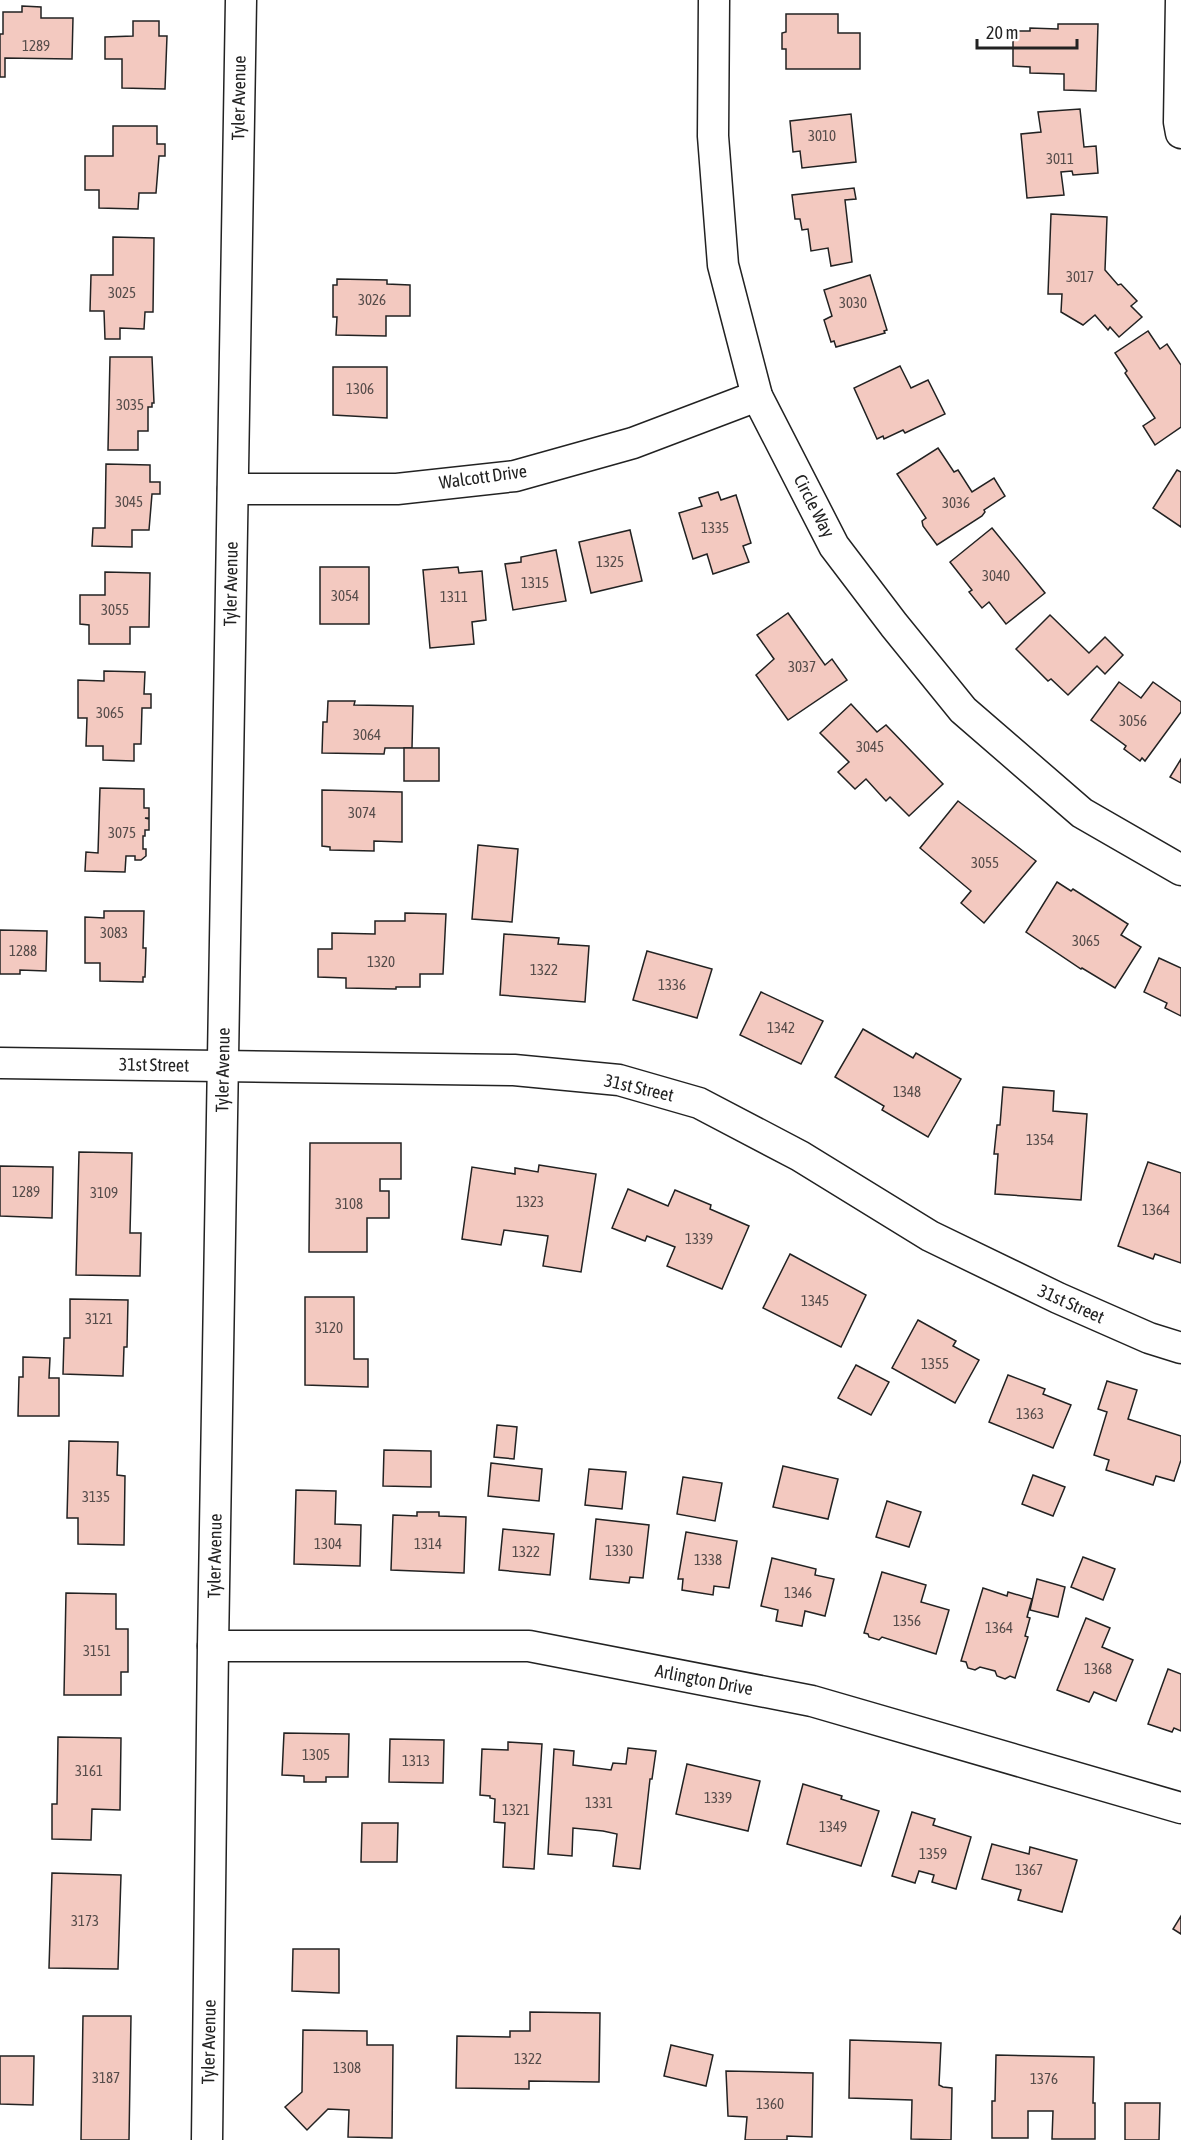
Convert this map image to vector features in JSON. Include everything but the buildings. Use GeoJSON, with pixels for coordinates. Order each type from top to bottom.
{"type":"FeatureCollection","features":[{"type":"Feature","properties":{"kind":"street","name":"Tyler Avenue"},"geometry":{"type":"LineString","coordinates":[[207,2140],[213,1646],[241,0]]}},
{"type":"Feature","properties":{"kind":"street","name":"Circle Way"},"geometry":{"type":"LineString","coordinates":[[714,0],[712,136],[723,265],[757,396],[834,546],[963,710],[1082,813],[1181,870]]}},
{"type":"Feature","properties":{"kind":"street"},"geometry":{"type":"LineString","coordinates":[[1181,0],[1179,122],[1181,133]]}},
{"type":"Feature","properties":{"kind":"street","name":"Walcott Drive"},"geometry":{"type":"LineString","coordinates":[[233,489],[397,489],[515,476],[633,442],[757,396]]}},
{"type":"Feature","properties":{"kind":"street","name":"31st Street"},"geometry":{"type":"LineString","coordinates":[[0,1063],[514,1070],[619,1080],[699,1103],[800,1156],[930,1236],[1058,1298],[1149,1338],[1181,1348]]}},
{"type":"Feature","properties":{"kind":"street","name":"Arlington Drive"},"geometry":{"type":"LineString","coordinates":[[213,1646],[529,1646],[812,1701],[1181,1808]]}}]}
